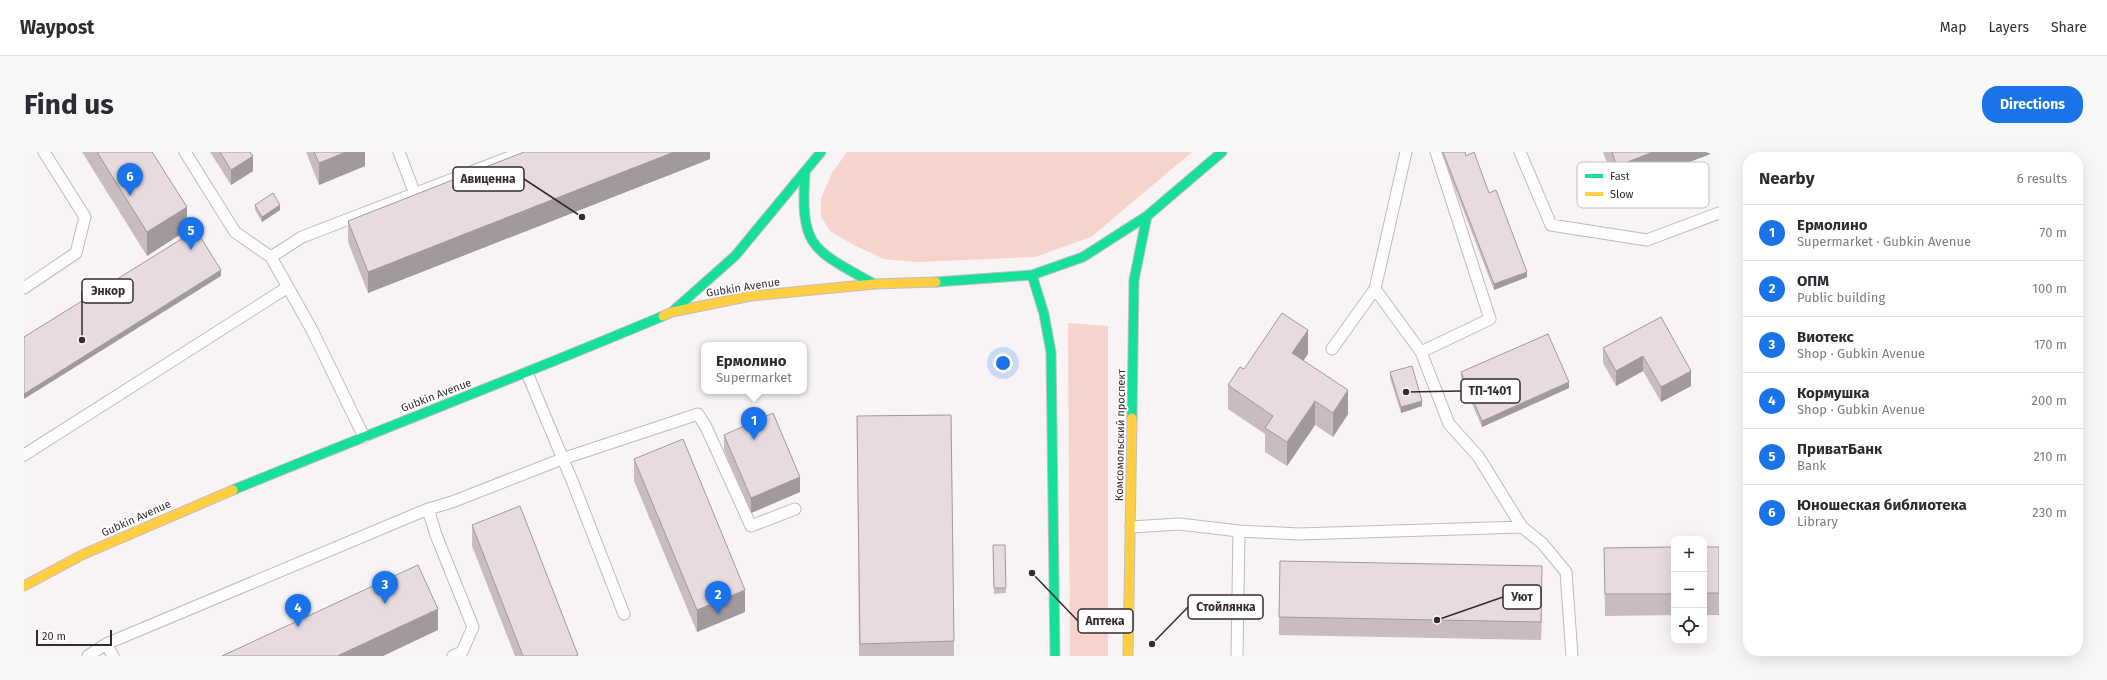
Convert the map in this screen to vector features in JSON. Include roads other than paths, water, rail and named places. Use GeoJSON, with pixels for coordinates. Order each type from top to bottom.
{"type":"FeatureCollection","features":[{"type":"Feature","properties":{"kind":"main road"},"geometry":{"type":"LineString","coordinates":[[672,312],[735,256],[821,152]]}},
{"type":"Feature","properties":{"kind":"main road","name":"Gubkin Avenue"},"geometry":{"type":"LineString","coordinates":[[24,586],[84,554],[178,512],[526,373],[672,312],[751,296],[874,284],[955,282],[1032,275],[1083,257],[1147,216],[1222,152]]}},
{"type":"Feature","properties":{"kind":"main road"},"geometry":{"type":"LineString","coordinates":[[806,172],[802,203],[809,236],[829,259],[874,284]]}},
{"type":"Feature","properties":{"kind":"main road","name":"Комсомольский проспект"},"geometry":{"type":"LineString","coordinates":[[1128,656],[1134,280],[1147,216]]}},
{"type":"Feature","properties":{"kind":"main road"},"geometry":{"type":"LineString","coordinates":[[1032,275],[1044,314],[1052,352],[1055,656]]}},
{"type":"Feature","properties":{"kind":"lane"},"geometry":{"type":"LineString","coordinates":[[24,288],[76,253],[85,218],[44,152]]}},
{"type":"Feature","properties":{"kind":"lane"},"geometry":{"type":"LineString","coordinates":[[185,152],[234,232],[271,257],[312,330],[364,437]]}},
{"type":"Feature","properties":{"kind":"lane"},"geometry":{"type":"LineString","coordinates":[[399,152],[415,194]]}},
{"type":"Feature","properties":{"kind":"lane"},"geometry":{"type":"LineString","coordinates":[[271,257],[302,237],[522,152]]}},
{"type":"Feature","properties":{"kind":"lane"},"geometry":{"type":"LineString","coordinates":[[1332,349],[1375,289],[1406,152]]}},
{"type":"Feature","properties":{"kind":"lane"},"geometry":{"type":"LineString","coordinates":[[1421,352],[1490,319],[1436,152]]}},
{"type":"Feature","properties":{"kind":"lane"},"geometry":{"type":"LineString","coordinates":[[1520,152],[1551,226],[1646,240],[1719,213]]}},
{"type":"Feature","properties":{"kind":"lane"},"geometry":{"type":"LineString","coordinates":[[24,455],[288,287]]}},
{"type":"Feature","properties":{"kind":"lane"},"geometry":{"type":"LineString","coordinates":[[1375,289],[1421,352],[1449,424],[1478,456],[1522,527],[1542,543],[1566,572],[1572,656]]}},
{"type":"Feature","properties":{"kind":"lane"},"geometry":{"type":"LineString","coordinates":[[526,373],[624,614]]}},
{"type":"Feature","properties":{"kind":"lane"},"geometry":{"type":"LineString","coordinates":[[88,656],[106,644],[428,509],[452,502],[562,459],[698,414],[706,427],[751,526],[795,509]]}},
{"type":"Feature","properties":{"kind":"lane"},"geometry":{"type":"LineString","coordinates":[[428,509],[436,535],[473,627],[462,652],[453,656]]}},
{"type":"Feature","properties":{"kind":"lane"},"geometry":{"type":"LineString","coordinates":[[1131,527],[1179,524],[1239,531],[1299,534],[1522,527]]}},
{"type":"Feature","properties":{"kind":"lane"},"geometry":{"type":"LineString","coordinates":[[1237,656],[1239,531]]}},
{"type":"Feature","properties":{"kind":"lane"},"geometry":{"type":"LineString","coordinates":[[106,644],[113,656]]}},
{"type":"Feature","properties":{"kind":"place","name":"Юношеская библиотека"},"geometry":{"type":"Point","coordinates":[130,196]}},
{"type":"Feature","properties":{"kind":"place","name":"Авиценна"},"geometry":{"type":"Point","coordinates":[582,217]}},
{"type":"Feature","properties":{"kind":"place","name":"ПриватБанк"},"geometry":{"type":"Point","coordinates":[191,250]}},
{"type":"Feature","properties":{"kind":"place","name":"Энкор"},"geometry":{"type":"Point","coordinates":[82,340]}},
{"type":"Feature","properties":{"kind":"place","name":"ТП-1401"},"geometry":{"type":"Point","coordinates":[1406,392]}},
{"type":"Feature","properties":{"kind":"place","name":"Ермолино"},"geometry":{"type":"Point","coordinates":[754,440]}},
{"type":"Feature","properties":{"kind":"place","name":"Аптека"},"geometry":{"type":"Point","coordinates":[1032,573]}},
{"type":"Feature","properties":{"kind":"place","name":"Виотекс"},"geometry":{"type":"Point","coordinates":[385,604]}},
{"type":"Feature","properties":{"kind":"place","name":"ОПМ"},"geometry":{"type":"Point","coordinates":[718,614]}},
{"type":"Feature","properties":{"kind":"place","name":"Уют"},"geometry":{"type":"Point","coordinates":[1437,620]}},
{"type":"Feature","properties":{"kind":"place","name":"Кормушка"},"geometry":{"type":"Point","coordinates":[298,627]}},
{"type":"Feature","properties":{"kind":"place","name":"Стойлянка"},"geometry":{"type":"Point","coordinates":[1152,644]}}]}
